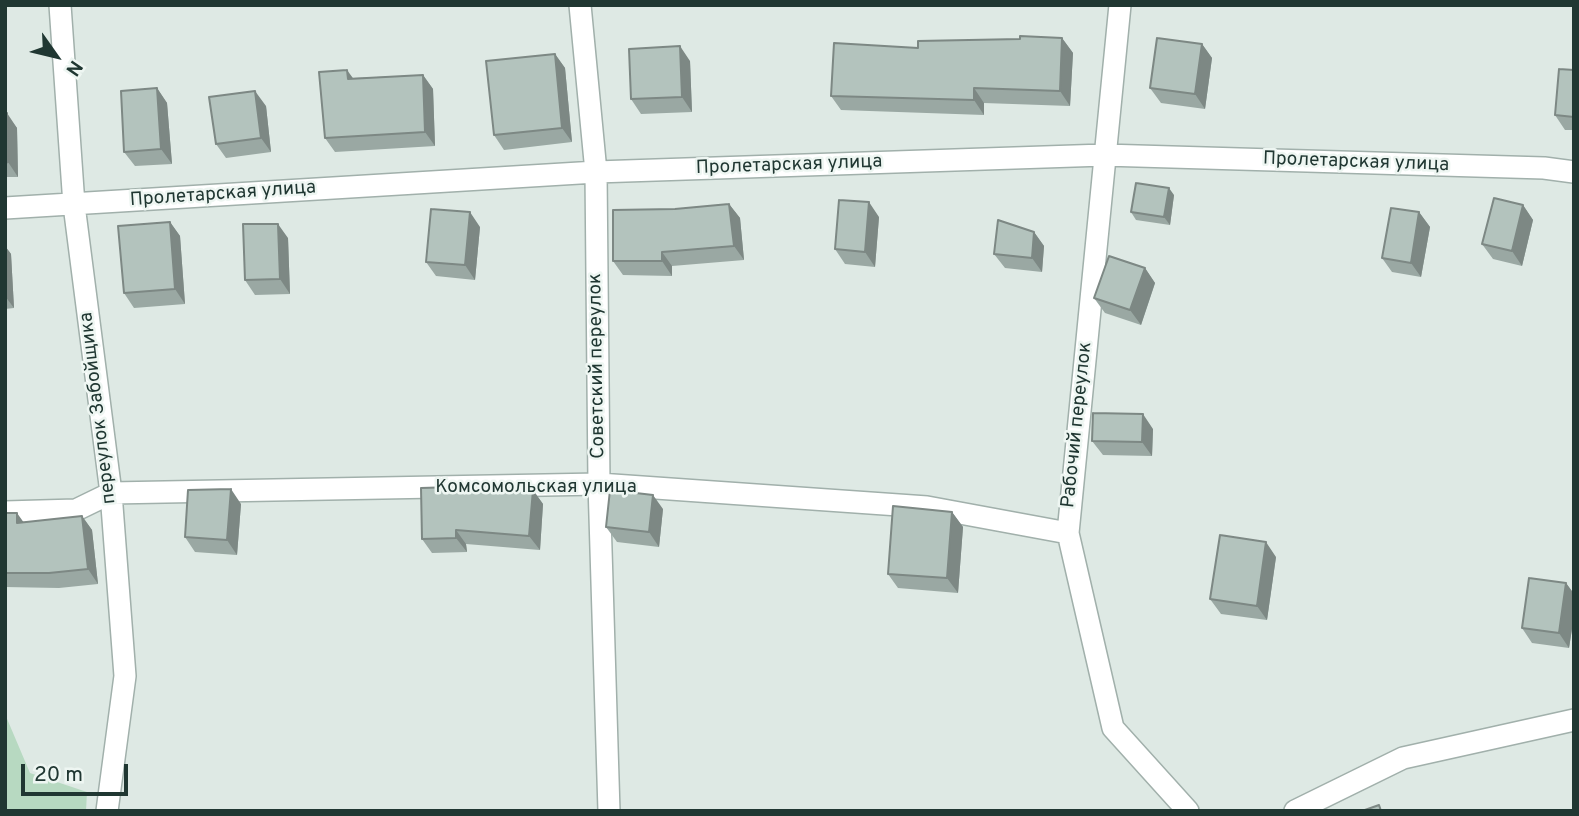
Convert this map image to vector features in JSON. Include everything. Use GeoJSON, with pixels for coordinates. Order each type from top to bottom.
{"type":"FeatureCollection","features":[{"type":"Feature","properties":{"kind":"street","name":"переулок Забойщика"},"geometry":{"type":"LineString","coordinates":[[60,5],[74,205],[111,493],[125,676],[107,811]]}},
{"type":"Feature","properties":{"kind":"street","name":"Советский переулок"},"geometry":{"type":"LineString","coordinates":[[580,5],[596,172],[599,484],[609,811]]}},
{"type":"Feature","properties":{"kind":"street","name":"Рабочий переулок"},"geometry":{"type":"LineString","coordinates":[[1120,5],[1068,533],[1112,728],[1188,811]]}},
{"type":"Feature","properties":{"kind":"street","name":"Пролетарская улица"},"geometry":{"type":"LineString","coordinates":[[5,208],[596,172],[1104,155],[1531,168],[1574,172]]}},
{"type":"Feature","properties":{"kind":"street","name":"Комсомольская улица"},"geometry":{"type":"LineString","coordinates":[[5,512],[76,510],[111,493],[599,484],[927,507],[1068,533]]}},
{"type":"Feature","properties":{"kind":"street"},"geometry":{"type":"LineString","coordinates":[[1295,811],[1403,758],[1574,720]]}},
{"type":"Feature","properties":{"kind":"green space"},"geometry":{"type":"Polygon","coordinates":[[[5,714],[30,773],[87,792],[86,811],[5,811],[5,714]]]}},
{"type":"Feature","properties":{"kind":"building"},"geometry":{"type":"Polygon","coordinates":[[[1020,36],[1062,38],[1060,91],[974,88],[974,100],[831,96],[834,43],[918,48],[918,41],[1020,39],[1020,36]]]}},
{"type":"Feature","properties":{"kind":"building"},"geometry":{"type":"Polygon","coordinates":[[[1157,38],[1202,44],[1195,94],[1150,88],[1157,38]]]}},
{"type":"Feature","properties":{"kind":"building"},"geometry":{"type":"Polygon","coordinates":[[[680,46],[682,97],[631,99],[629,49],[680,46]]]}},
{"type":"Feature","properties":{"kind":"building"},"geometry":{"type":"Polygon","coordinates":[[[555,54],[562,128],[494,135],[486,61],[555,54]]]}},
{"type":"Feature","properties":{"kind":"building"},"geometry":{"type":"Polygon","coordinates":[[[1559,69],[1574,70],[1574,117],[1555,115],[1559,69]]]}},
{"type":"Feature","properties":{"kind":"building"},"geometry":{"type":"Polygon","coordinates":[[[347,70],[348,79],[423,75],[425,132],[325,138],[319,72],[347,70]]]}},
{"type":"Feature","properties":{"kind":"building"},"geometry":{"type":"Polygon","coordinates":[[[157,88],[161,149],[124,152],[121,91],[157,88]]]}},
{"type":"Feature","properties":{"kind":"building"},"geometry":{"type":"Polygon","coordinates":[[[255,91],[261,138],[216,144],[209,97],[255,91]]]}},
{"type":"Feature","properties":{"kind":"building"},"geometry":{"type":"Polygon","coordinates":[[[5,113],[8,162],[5,163],[5,113]]]}},
{"type":"Feature","properties":{"kind":"building"},"geometry":{"type":"Polygon","coordinates":[[[1136,183],[1169,188],[1164,217],[1131,212],[1136,183]]]}},
{"type":"Feature","properties":{"kind":"building"},"geometry":{"type":"Polygon","coordinates":[[[1494,198],[1523,205],[1512,251],[1482,244],[1494,198]]]}},
{"type":"Feature","properties":{"kind":"building"},"geometry":{"type":"Polygon","coordinates":[[[839,200],[869,202],[865,252],[835,249],[839,200]]]}},
{"type":"Feature","properties":{"kind":"building"},"geometry":{"type":"Polygon","coordinates":[[[729,204],[734,246],[662,252],[662,261],[613,261],[613,210],[675,209],[729,204]]]}},
{"type":"Feature","properties":{"kind":"building"},"geometry":{"type":"Polygon","coordinates":[[[1391,208],[1419,212],[1411,263],[1382,258],[1391,208]]]}},
{"type":"Feature","properties":{"kind":"building"},"geometry":{"type":"Polygon","coordinates":[[[431,209],[470,212],[465,265],[426,262],[431,209]]]}},
{"type":"Feature","properties":{"kind":"building"},"geometry":{"type":"Polygon","coordinates":[[[998,220],[1034,232],[1032,258],[994,254],[998,220]]]}},
{"type":"Feature","properties":{"kind":"building"},"geometry":{"type":"Polygon","coordinates":[[[170,222],[175,289],[124,293],[118,226],[170,222]]]}},
{"type":"Feature","properties":{"kind":"building"},"geometry":{"type":"Polygon","coordinates":[[[243,224],[278,224],[280,279],[245,280],[243,224]]]}},
{"type":"Feature","properties":{"kind":"building"},"geometry":{"type":"Polygon","coordinates":[[[1109,256],[1145,268],[1130,310],[1094,298],[1109,256]]]}},
{"type":"Feature","properties":{"kind":"building"},"geometry":{"type":"Polygon","coordinates":[[[1093,413],[1143,414],[1142,442],[1092,441],[1093,413]]]}},
{"type":"Feature","properties":{"kind":"building"},"geometry":{"type":"Polygon","coordinates":[[[487,486],[533,490],[529,536],[456,530],[456,538],[422,539],[421,488],[487,486]]]}},
{"type":"Feature","properties":{"kind":"building"},"geometry":{"type":"Polygon","coordinates":[[[231,489],[227,540],[185,537],[188,490],[231,489]]]}},
{"type":"Feature","properties":{"kind":"building"},"geometry":{"type":"Polygon","coordinates":[[[610,490],[653,495],[649,532],[606,527],[610,490]]]}},
{"type":"Feature","properties":{"kind":"building"},"geometry":{"type":"Polygon","coordinates":[[[893,506],[952,512],[947,578],[888,574],[893,506]]]}},
{"type":"Feature","properties":{"kind":"building"},"geometry":{"type":"Polygon","coordinates":[[[5,513],[17,513],[17,523],[82,516],[88,569],[49,573],[5,573],[5,513]]]}},
{"type":"Feature","properties":{"kind":"building"},"geometry":{"type":"Polygon","coordinates":[[[1220,535],[1266,542],[1257,606],[1210,599],[1220,535]]]}},
{"type":"Feature","properties":{"kind":"building"},"geometry":{"type":"Polygon","coordinates":[[[1529,578],[1566,583],[1559,633],[1522,628],[1529,578]]]}},
{"type":"Feature","properties":{"kind":"building"},"geometry":{"type":"Polygon","coordinates":[[[1379,805],[1381,811],[1362,811],[1379,805]]]}}]}
